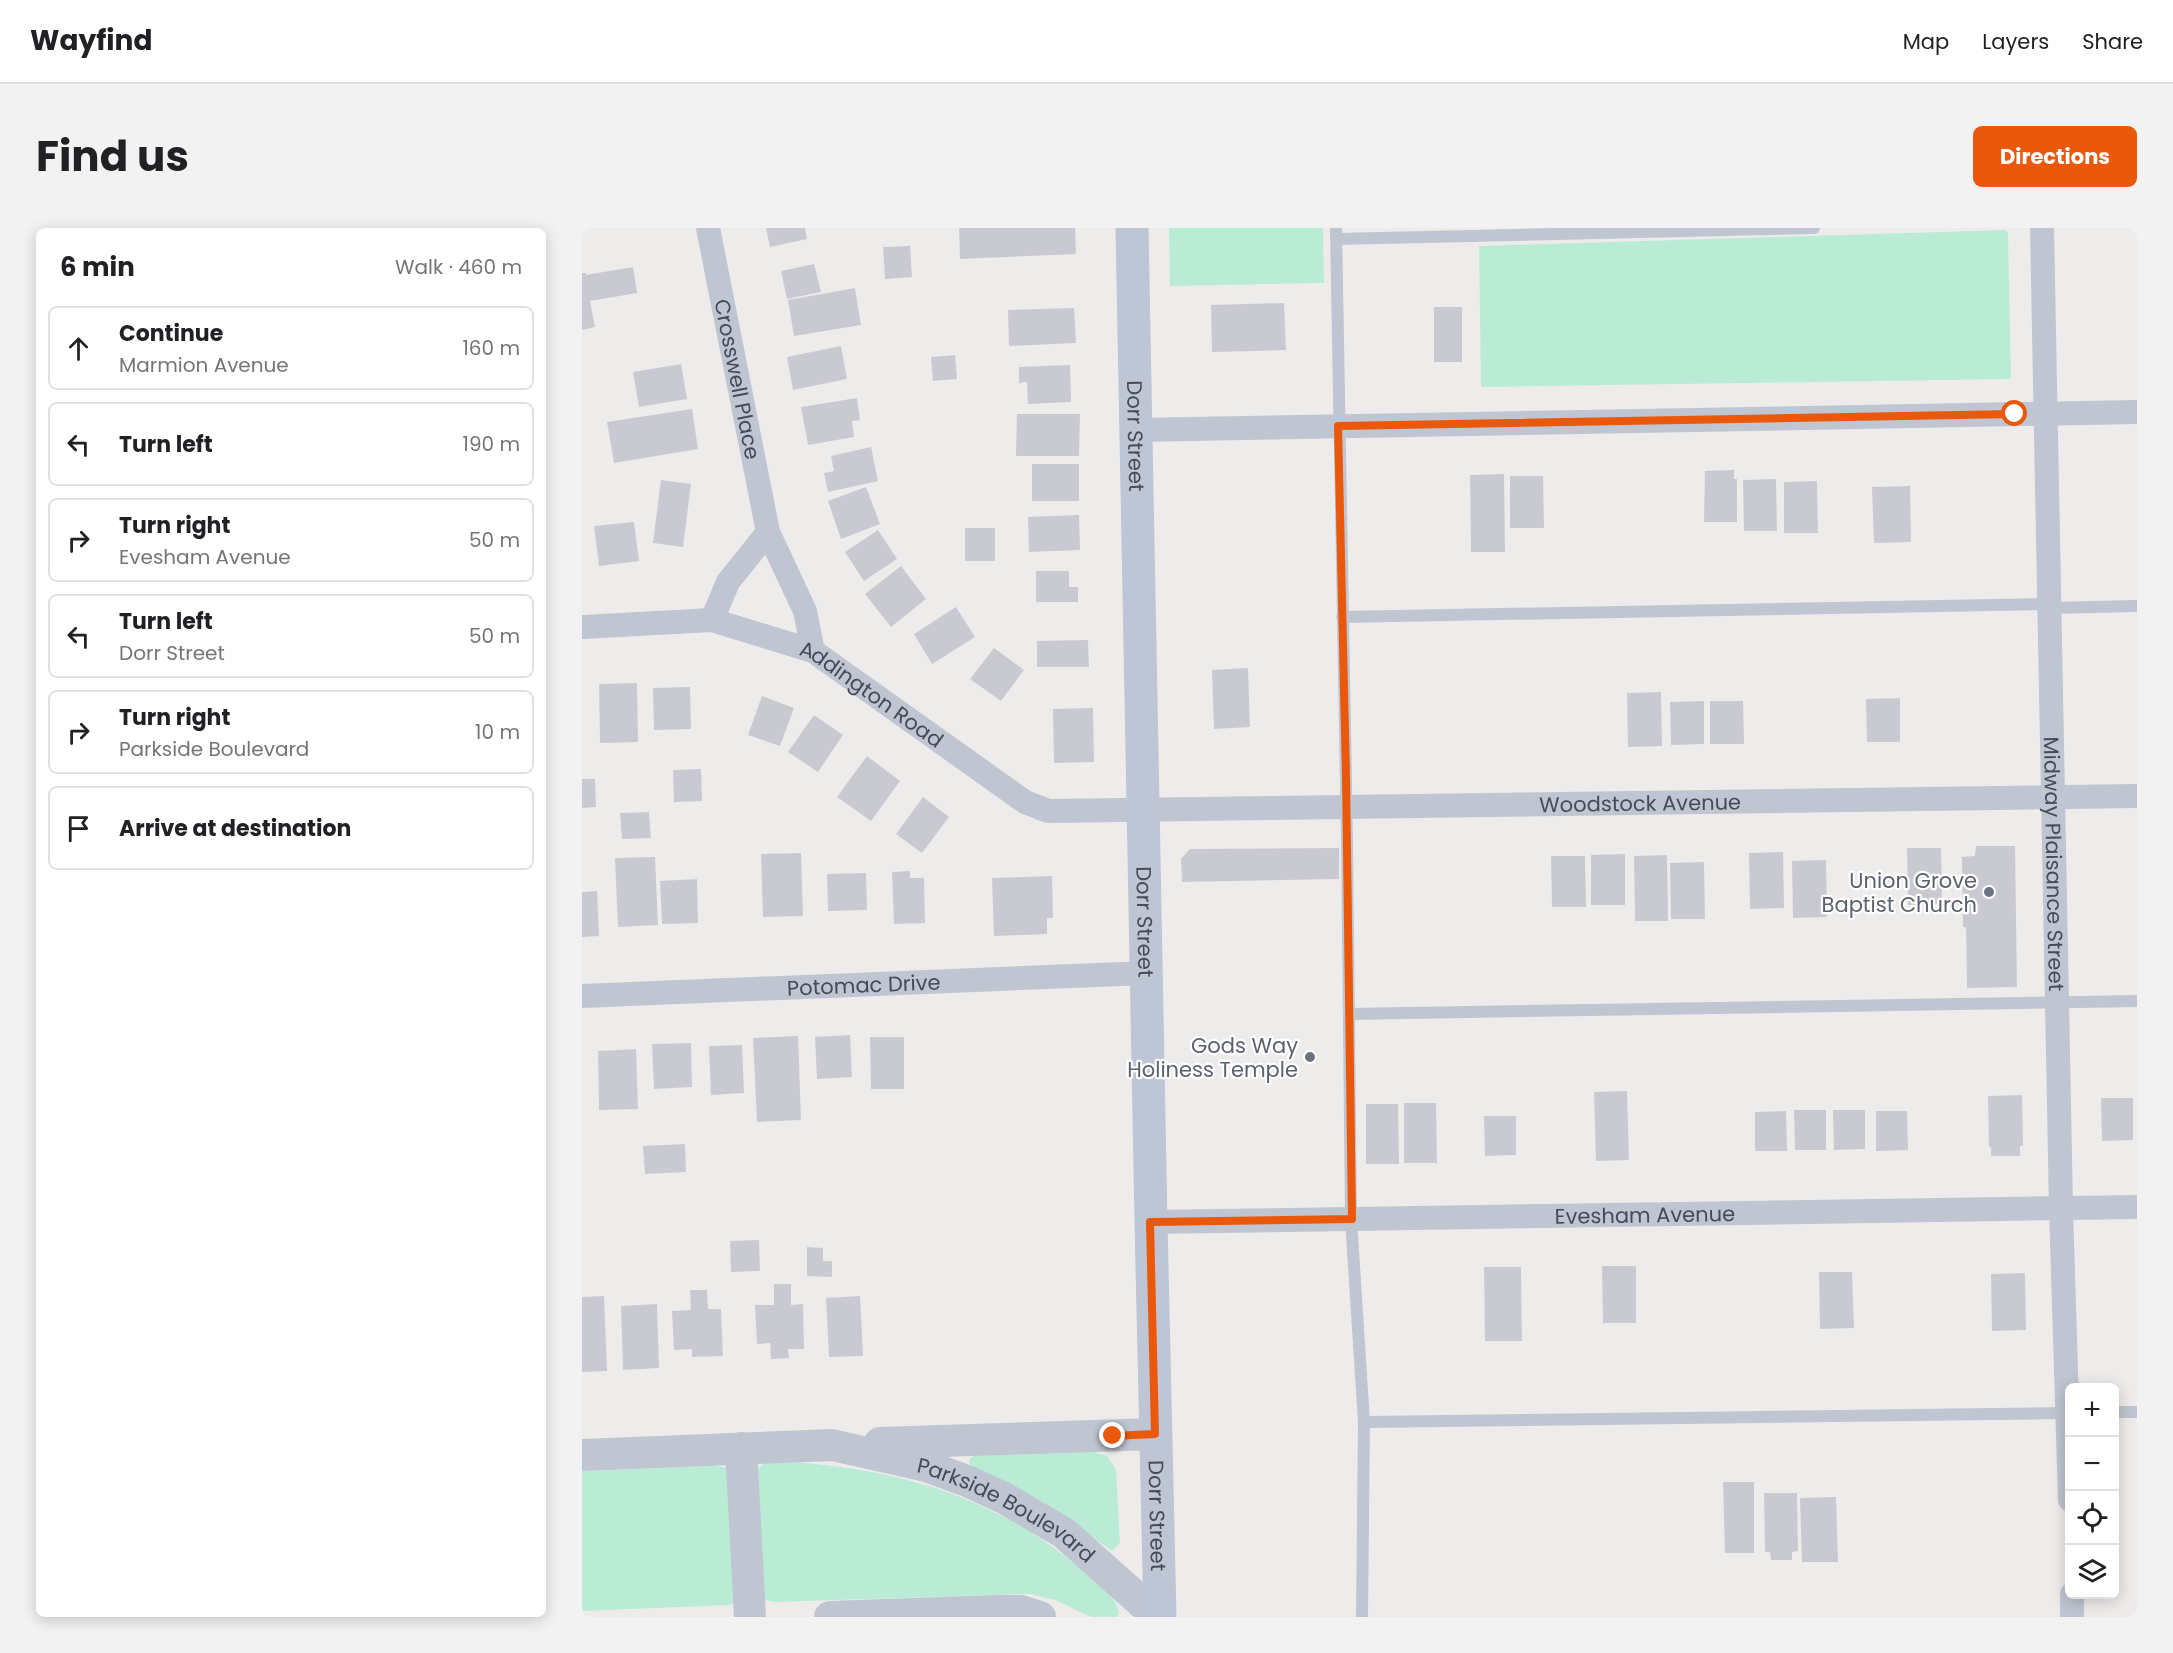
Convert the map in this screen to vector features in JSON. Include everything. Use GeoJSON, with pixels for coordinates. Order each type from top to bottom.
{"type":"FeatureCollection","features":[{"type":"Feature","properties":{"kind":"main road","name":"Dorr Street"},"geometry":{"type":"LineString","coordinates":[[1132,228],[1159,1617]]}},
{"type":"Feature","properties":{"kind":"street","name":"Crosswell Place"},"geometry":{"type":"LineString","coordinates":[[708,228],[768,532],[805,611],[813,651]]}},
{"type":"Feature","properties":{"kind":"street","name":"Midway Plaisance Street"},"geometry":{"type":"LineString","coordinates":[[2042,228],[2061,1208],[2067,1383]]}},
{"type":"Feature","properties":{"kind":"street"},"geometry":{"type":"LineString","coordinates":[[1137,430],[2137,412]]}},
{"type":"Feature","properties":{"kind":"street"},"geometry":{"type":"LineString","coordinates":[[712,620],[728,582],[768,532]]}},
{"type":"Feature","properties":{"kind":"street","name":"Addington Road"},"geometry":{"type":"LineString","coordinates":[[582,627],[712,620],[813,651],[1025,802],[1048,811],[1144,811]]}},
{"type":"Feature","properties":{"kind":"street","name":"Woodstock Avenue"},"geometry":{"type":"LineString","coordinates":[[1144,811],[2137,796]]}},
{"type":"Feature","properties":{"kind":"street","name":"Potomac Drive"},"geometry":{"type":"LineString","coordinates":[[582,996],[1147,973]]}},
{"type":"Feature","properties":{"kind":"street","name":"Evesham Avenue"},"geometry":{"type":"LineString","coordinates":[[1150,1222],[2137,1206]]}},
{"type":"Feature","properties":{"kind":"street","name":"Parkside Boulevard"},"geometry":{"type":"LineString","coordinates":[[582,1455],[1155,1434]]}},
{"type":"Feature","properties":{"kind":"street","name":"Midway Plaisance Street"},"geometry":{"type":"LineString","coordinates":[[2069,1437],[2070,1491]]}},
{"type":"Feature","properties":{"kind":"street","name":"Parkside Boulevard"},"geometry":{"type":"LineString","coordinates":[[832,1445],[926,1466],[1004,1498],[1064,1533],[1159,1617]]}},
{"type":"Feature","properties":{"kind":"street"},"geometry":{"type":"LineString","coordinates":[[741,1448],[750,1617]]}},
{"type":"Feature","properties":{"kind":"street"},"geometry":{"type":"LineString","coordinates":[[2072,1599],[2072,1617]]}},
{"type":"Feature","properties":{"kind":"street"},"geometry":{"type":"LineString","coordinates":[[830,1617],[997,1611],[1021,1611],[1040,1617]]}},
{"type":"Feature","properties":{"kind":"lane"},"geometry":{"type":"LineString","coordinates":[[1362,1617],[1364,1422],[1352,1219],[1336,233],[1814,228]]}},
{"type":"Feature","properties":{"kind":"lane"},"geometry":{"type":"LineString","coordinates":[[1342,617],[2137,606]]}},
{"type":"Feature","properties":{"kind":"lane"},"geometry":{"type":"LineString","coordinates":[[1349,1014],[2137,1001]]}},
{"type":"Feature","properties":{"kind":"lane"},"geometry":{"type":"LineString","coordinates":[[2119,1412],[2137,1412]]}},
{"type":"Feature","properties":{"kind":"lane"},"geometry":{"type":"LineString","coordinates":[[1364,1422],[2065,1413]]}},
{"type":"Feature","properties":{"kind":"green space"},"geometry":{"type":"Polygon","coordinates":[[[1169,228],[1323,228],[1324,283],[1170,286],[1169,228]]]}},
{"type":"Feature","properties":{"kind":"green space"},"geometry":{"type":"Polygon","coordinates":[[[2006,230],[2008,234],[2011,379],[1481,387],[1479,246],[2006,230]]]}},
{"type":"Feature","properties":{"kind":"green space"},"geometry":{"type":"Polygon","coordinates":[[[1088,1450],[1107,1456],[1116,1469],[1120,1543],[1112,1551],[1043,1502],[971,1466],[969,1462],[974,1456],[1088,1450]]]}},
{"type":"Feature","properties":{"kind":"green space"},"geometry":{"type":"Polygon","coordinates":[[[766,1462],[818,1464],[899,1478],[975,1503],[1047,1543],[1081,1569],[1113,1599],[1119,1612],[1118,1617],[1091,1617],[1055,1600],[1029,1594],[775,1602],[765,1600],[761,1595],[755,1471],[766,1462]]]}},
{"type":"Feature","properties":{"kind":"green space"},"geometry":{"type":"Polygon","coordinates":[[[712,1466],[729,1470],[734,1603],[582,1611],[582,1471],[712,1466]]]}},
{"type":"Feature","properties":{"kind":"building"},"geometry":{"type":"Polygon","coordinates":[[[766,228],[805,228],[807,239],[770,247],[766,228]]]}},
{"type":"Feature","properties":{"kind":"building"},"geometry":{"type":"Polygon","coordinates":[[[959,228],[1075,228],[1076,254],[960,259],[959,228]]]}},
{"type":"Feature","properties":{"kind":"building"},"geometry":{"type":"Polygon","coordinates":[[[910,246],[912,277],[885,279],[883,247],[910,246]]]}},
{"type":"Feature","properties":{"kind":"building"},"geometry":{"type":"Polygon","coordinates":[[[814,264],[821,292],[787,299],[781,271],[814,264]]]}},
{"type":"Feature","properties":{"kind":"building"},"geometry":{"type":"Polygon","coordinates":[[[633,267],[637,293],[590,301],[595,327],[582,330],[582,273],[586,275],[633,267]]]}},
{"type":"Feature","properties":{"kind":"building"},"geometry":{"type":"Polygon","coordinates":[[[855,288],[861,325],[794,336],[788,300],[855,288]]]}},
{"type":"Feature","properties":{"kind":"building"},"geometry":{"type":"Polygon","coordinates":[[[1284,303],[1286,350],[1212,352],[1211,305],[1284,303]]]}},
{"type":"Feature","properties":{"kind":"building"},"geometry":{"type":"Polygon","coordinates":[[[1434,307],[1462,307],[1462,362],[1434,362],[1434,307]]]}},
{"type":"Feature","properties":{"kind":"building"},"geometry":{"type":"Polygon","coordinates":[[[1074,308],[1076,343],[1009,346],[1008,310],[1074,308]]]}},
{"type":"Feature","properties":{"kind":"building"},"geometry":{"type":"Polygon","coordinates":[[[841,346],[847,379],[793,390],[787,357],[841,346]]]}},
{"type":"Feature","properties":{"kind":"building"},"geometry":{"type":"Polygon","coordinates":[[[955,355],[957,379],[933,381],[931,357],[955,355]]]}},
{"type":"Feature","properties":{"kind":"building"},"geometry":{"type":"Polygon","coordinates":[[[681,364],[687,399],[639,407],[633,372],[681,364]]]}},
{"type":"Feature","properties":{"kind":"building"},"geometry":{"type":"Polygon","coordinates":[[[1070,365],[1071,402],[1028,404],[1027,382],[1019,383],[1019,367],[1070,365]]]}},
{"type":"Feature","properties":{"kind":"building"},"geometry":{"type":"Polygon","coordinates":[[[857,398],[860,420],[852,421],[854,437],[808,445],[801,407],[857,398]]]}},
{"type":"Feature","properties":{"kind":"building"},"geometry":{"type":"Polygon","coordinates":[[[692,409],[698,449],[614,463],[607,422],[692,409]]]}},
{"type":"Feature","properties":{"kind":"building"},"geometry":{"type":"Polygon","coordinates":[[[1017,414],[1080,414],[1079,456],[1016,456],[1017,414]]]}},
{"type":"Feature","properties":{"kind":"building"},"geometry":{"type":"Polygon","coordinates":[[[871,447],[878,481],[828,492],[824,473],[834,471],[831,456],[871,447]]]}},
{"type":"Feature","properties":{"kind":"building"},"geometry":{"type":"Polygon","coordinates":[[[1032,464],[1079,464],[1079,501],[1032,501],[1032,464]]]}},
{"type":"Feature","properties":{"kind":"building"},"geometry":{"type":"Polygon","coordinates":[[[1734,470],[1734,479],[1737,479],[1737,522],[1704,522],[1705,471],[1734,470]]]}},
{"type":"Feature","properties":{"kind":"building"},"geometry":{"type":"Polygon","coordinates":[[[1504,474],[1505,552],[1471,552],[1470,475],[1504,474]]]}},
{"type":"Feature","properties":{"kind":"building"},"geometry":{"type":"Polygon","coordinates":[[[1510,476],[1543,476],[1544,528],[1510,528],[1510,476]]]}},
{"type":"Feature","properties":{"kind":"building"},"geometry":{"type":"Polygon","coordinates":[[[1776,479],[1777,531],[1744,531],[1743,480],[1776,479]]]}},
{"type":"Feature","properties":{"kind":"building"},"geometry":{"type":"Polygon","coordinates":[[[661,480],[691,484],[683,547],[653,543],[661,480]]]}},
{"type":"Feature","properties":{"kind":"building"},"geometry":{"type":"Polygon","coordinates":[[[1817,481],[1818,533],[1784,533],[1784,482],[1817,481]]]}},
{"type":"Feature","properties":{"kind":"building"},"geometry":{"type":"Polygon","coordinates":[[[1910,486],[1911,542],[1874,543],[1872,487],[1910,486]]]}},
{"type":"Feature","properties":{"kind":"building"},"geometry":{"type":"Polygon","coordinates":[[[866,487],[880,524],[841,539],[828,501],[866,487]]]}},
{"type":"Feature","properties":{"kind":"building"},"geometry":{"type":"Polygon","coordinates":[[[1079,515],[1080,550],[1029,552],[1028,517],[1079,515]]]}},
{"type":"Feature","properties":{"kind":"building"},"geometry":{"type":"Polygon","coordinates":[[[634,522],[639,561],[599,566],[594,526],[634,522]]]}},
{"type":"Feature","properties":{"kind":"building"},"geometry":{"type":"Polygon","coordinates":[[[965,528],[995,528],[995,561],[965,561],[965,528]]]}},
{"type":"Feature","properties":{"kind":"building"},"geometry":{"type":"Polygon","coordinates":[[[878,530],[897,559],[864,581],[845,552],[878,530]]]}},
{"type":"Feature","properties":{"kind":"building"},"geometry":{"type":"Polygon","coordinates":[[[901,566],[926,599],[891,627],[865,594],[901,566]]]}},
{"type":"Feature","properties":{"kind":"building"},"geometry":{"type":"Polygon","coordinates":[[[1036,571],[1069,571],[1069,587],[1078,587],[1078,602],[1036,602],[1036,571]]]}},
{"type":"Feature","properties":{"kind":"building"},"geometry":{"type":"Polygon","coordinates":[[[956,607],[975,637],[932,664],[914,634],[956,607]]]}},
{"type":"Feature","properties":{"kind":"building"},"geometry":{"type":"Polygon","coordinates":[[[1088,640],[1089,667],[1037,667],[1037,641],[1088,640]]]}},
{"type":"Feature","properties":{"kind":"building"},"geometry":{"type":"Polygon","coordinates":[[[994,648],[1024,670],[1001,701],[970,679],[994,648]]]}},
{"type":"Feature","properties":{"kind":"building"},"geometry":{"type":"Polygon","coordinates":[[[1248,668],[1250,727],[1214,729],[1212,670],[1248,668]]]}},
{"type":"Feature","properties":{"kind":"building"},"geometry":{"type":"Polygon","coordinates":[[[637,683],[638,742],[600,743],[599,684],[637,683]]]}},
{"type":"Feature","properties":{"kind":"building"},"geometry":{"type":"Polygon","coordinates":[[[690,687],[691,729],[654,730],[653,688],[690,687]]]}},
{"type":"Feature","properties":{"kind":"building"},"geometry":{"type":"Polygon","coordinates":[[[1661,692],[1662,746],[1628,747],[1627,693],[1661,692]]]}},
{"type":"Feature","properties":{"kind":"building"},"geometry":{"type":"Polygon","coordinates":[[[762,696],[794,708],[780,746],[748,735],[762,696]]]}},
{"type":"Feature","properties":{"kind":"building"},"geometry":{"type":"Polygon","coordinates":[[[1900,698],[1900,742],[1867,742],[1866,699],[1900,698]]]}},
{"type":"Feature","properties":{"kind":"building"},"geometry":{"type":"Polygon","coordinates":[[[1704,701],[1704,744],[1671,745],[1670,702],[1704,701]]]}},
{"type":"Feature","properties":{"kind":"building"},"geometry":{"type":"Polygon","coordinates":[[[1710,701],[1743,701],[1744,744],[1710,744],[1710,701]]]}},
{"type":"Feature","properties":{"kind":"building"},"geometry":{"type":"Polygon","coordinates":[[[1093,708],[1094,762],[1054,763],[1053,709],[1093,708]]]}},
{"type":"Feature","properties":{"kind":"building"},"geometry":{"type":"Polygon","coordinates":[[[814,715],[843,735],[818,772],[788,752],[814,715]]]}},
{"type":"Feature","properties":{"kind":"building"},"geometry":{"type":"Polygon","coordinates":[[[867,756],[900,781],[871,821],[837,797],[867,756]]]}},
{"type":"Feature","properties":{"kind":"building"},"geometry":{"type":"Polygon","coordinates":[[[701,769],[702,801],[674,802],[673,770],[701,769]]]}},
{"type":"Feature","properties":{"kind":"building"},"geometry":{"type":"Polygon","coordinates":[[[582,779],[595,779],[596,807],[582,808],[582,779]]]}},
{"type":"Feature","properties":{"kind":"building"},"geometry":{"type":"Polygon","coordinates":[[[923,797],[949,817],[922,853],[896,834],[923,797]]]}},
{"type":"Feature","properties":{"kind":"building"},"geometry":{"type":"Polygon","coordinates":[[[649,812],[651,838],[622,839],[620,813],[649,812]]]}},
{"type":"Feature","properties":{"kind":"building","name":"Union Grove Baptist Church"},"geometry":{"type":"Polygon","coordinates":[[[1976,846],[2015,846],[2017,987],[1967,988],[1962,857],[1975,856],[1976,846]]]}},
{"type":"Feature","properties":{"kind":"building"},"geometry":{"type":"Polygon","coordinates":[[[1339,848],[1339,879],[1182,882],[1181,859],[1190,849],[1339,848]]]}},
{"type":"Feature","properties":{"kind":"building"},"geometry":{"type":"Polygon","coordinates":[[[1907,848],[1941,848],[1942,904],[1908,905],[1907,848]]]}},
{"type":"Feature","properties":{"kind":"building"},"geometry":{"type":"Polygon","coordinates":[[[1783,852],[1784,908],[1750,909],[1749,853],[1783,852]]]}},
{"type":"Feature","properties":{"kind":"building"},"geometry":{"type":"Polygon","coordinates":[[[801,853],[803,916],[763,917],[761,854],[801,853]]]}},
{"type":"Feature","properties":{"kind":"building"},"geometry":{"type":"Polygon","coordinates":[[[1625,854],[1625,905],[1591,905],[1591,855],[1625,854]]]}},
{"type":"Feature","properties":{"kind":"building"},"geometry":{"type":"Polygon","coordinates":[[[1667,855],[1668,921],[1635,921],[1634,856],[1667,855]]]}},
{"type":"Feature","properties":{"kind":"building"},"geometry":{"type":"Polygon","coordinates":[[[1551,856],[1585,856],[1586,907],[1552,907],[1551,856]]]}},
{"type":"Feature","properties":{"kind":"building"},"geometry":{"type":"Polygon","coordinates":[[[655,857],[658,925],[618,927],[615,858],[655,857]]]}},
{"type":"Feature","properties":{"kind":"building"},"geometry":{"type":"Polygon","coordinates":[[[1826,860],[1827,917],[1793,918],[1792,861],[1826,860]]]}},
{"type":"Feature","properties":{"kind":"building"},"geometry":{"type":"Polygon","coordinates":[[[1704,862],[1705,919],[1671,919],[1670,863],[1704,862]]]}},
{"type":"Feature","properties":{"kind":"building"},"geometry":{"type":"Polygon","coordinates":[[[910,871],[910,878],[924,878],[925,923],[894,924],[892,872],[910,871]]]}},
{"type":"Feature","properties":{"kind":"building"},"geometry":{"type":"Polygon","coordinates":[[[866,873],[867,910],[828,911],[827,874],[866,873]]]}},
{"type":"Feature","properties":{"kind":"building"},"geometry":{"type":"Polygon","coordinates":[[[1052,876],[1053,918],[1047,918],[1047,934],[994,936],[992,878],[1052,876]]]}},
{"type":"Feature","properties":{"kind":"building"},"geometry":{"type":"Polygon","coordinates":[[[697,879],[698,923],[662,924],[660,881],[697,879]]]}},
{"type":"Feature","properties":{"kind":"building"},"geometry":{"type":"Polygon","coordinates":[[[597,891],[599,936],[582,937],[582,892],[597,891]]]}},
{"type":"Feature","properties":{"kind":"building"},"geometry":{"type":"Polygon","coordinates":[[[850,1035],[852,1077],[817,1079],[815,1037],[850,1035]]]}},
{"type":"Feature","properties":{"kind":"building"},"geometry":{"type":"Polygon","coordinates":[[[798,1036],[801,1120],[757,1122],[753,1038],[798,1036]]]}},
{"type":"Feature","properties":{"kind":"building"},"geometry":{"type":"Polygon","coordinates":[[[870,1037],[904,1037],[904,1089],[871,1089],[870,1037]]]}},
{"type":"Feature","properties":{"kind":"building"},"geometry":{"type":"Polygon","coordinates":[[[691,1043],[692,1087],[654,1089],[652,1044],[691,1043]]]}},
{"type":"Feature","properties":{"kind":"building"},"geometry":{"type":"Polygon","coordinates":[[[742,1045],[744,1093],[711,1095],[709,1046],[742,1045]]]}},
{"type":"Feature","properties":{"kind":"building"},"geometry":{"type":"Polygon","coordinates":[[[636,1049],[638,1109],[599,1110],[598,1051],[636,1049]]]}},
{"type":"Feature","properties":{"kind":"building"},"geometry":{"type":"Polygon","coordinates":[[[1627,1091],[1629,1160],[1596,1161],[1594,1092],[1627,1091]]]}},
{"type":"Feature","properties":{"kind":"building"},"geometry":{"type":"Polygon","coordinates":[[[2022,1095],[2023,1146],[2020,1146],[2020,1156],[1991,1156],[1988,1096],[2022,1095]]]}},
{"type":"Feature","properties":{"kind":"building"},"geometry":{"type":"Polygon","coordinates":[[[2101,1098],[2133,1098],[2133,1140],[2102,1141],[2101,1098]]]}},
{"type":"Feature","properties":{"kind":"building"},"geometry":{"type":"Polygon","coordinates":[[[1404,1103],[1436,1103],[1437,1163],[1404,1163],[1404,1103]]]}},
{"type":"Feature","properties":{"kind":"building"},"geometry":{"type":"Polygon","coordinates":[[[1366,1104],[1398,1104],[1399,1164],[1366,1164],[1366,1104]]]}},
{"type":"Feature","properties":{"kind":"building"},"geometry":{"type":"Polygon","coordinates":[[[1794,1110],[1826,1110],[1826,1150],[1795,1150],[1794,1110]]]}},
{"type":"Feature","properties":{"kind":"building"},"geometry":{"type":"Polygon","coordinates":[[[1833,1110],[1865,1110],[1865,1149],[1834,1150],[1833,1110]]]}},
{"type":"Feature","properties":{"kind":"building"},"geometry":{"type":"Polygon","coordinates":[[[1786,1111],[1787,1151],[1755,1151],[1755,1112],[1786,1111]]]}},
{"type":"Feature","properties":{"kind":"building"},"geometry":{"type":"Polygon","coordinates":[[[1876,1111],[1907,1111],[1908,1150],[1876,1151],[1876,1111]]]}},
{"type":"Feature","properties":{"kind":"building"},"geometry":{"type":"Polygon","coordinates":[[[1484,1116],[1516,1116],[1516,1155],[1485,1156],[1484,1116]]]}},
{"type":"Feature","properties":{"kind":"building"},"geometry":{"type":"Polygon","coordinates":[[[685,1144],[686,1172],[645,1174],[643,1146],[685,1144]]]}},
{"type":"Feature","properties":{"kind":"building"},"geometry":{"type":"Polygon","coordinates":[[[759,1240],[760,1271],[731,1272],[730,1241],[759,1240]]]}},
{"type":"Feature","properties":{"kind":"building"},"geometry":{"type":"Polygon","coordinates":[[[807,1247],[823,1248],[823,1261],[832,1261],[832,1277],[807,1276],[807,1247]]]}},
{"type":"Feature","properties":{"kind":"building"},"geometry":{"type":"Polygon","coordinates":[[[1602,1266],[1636,1266],[1636,1323],[1603,1323],[1602,1266]]]}},
{"type":"Feature","properties":{"kind":"building"},"geometry":{"type":"Polygon","coordinates":[[[1484,1267],[1521,1267],[1522,1341],[1485,1341],[1484,1267]]]}},
{"type":"Feature","properties":{"kind":"building"},"geometry":{"type":"Polygon","coordinates":[[[1819,1272],[1852,1272],[1854,1328],[1820,1329],[1819,1272]]]}},
{"type":"Feature","properties":{"kind":"building"},"geometry":{"type":"Polygon","coordinates":[[[2025,1273],[2026,1330],[1992,1331],[1991,1274],[2025,1273]]]}},
{"type":"Feature","properties":{"kind":"building"},"geometry":{"type":"Polygon","coordinates":[[[774,1284],[791,1284],[791,1305],[803,1304],[804,1349],[788,1349],[789,1358],[771,1359],[770,1343],[757,1344],[755,1305],[774,1305],[774,1284]]]}},
{"type":"Feature","properties":{"kind":"building"},"geometry":{"type":"Polygon","coordinates":[[[690,1290],[707,1290],[708,1309],[721,1309],[723,1356],[692,1357],[692,1349],[674,1350],[672,1311],[691,1310],[690,1290]]]}},
{"type":"Feature","properties":{"kind":"building"},"geometry":{"type":"Polygon","coordinates":[[[604,1296],[607,1371],[582,1372],[582,1297],[604,1296]]]}},
{"type":"Feature","properties":{"kind":"building"},"geometry":{"type":"Polygon","coordinates":[[[860,1296],[863,1356],[829,1357],[826,1298],[860,1296]]]}},
{"type":"Feature","properties":{"kind":"building"},"geometry":{"type":"Polygon","coordinates":[[[657,1304],[659,1368],[623,1370],[621,1306],[657,1304]]]}},
{"type":"Feature","properties":{"kind":"building"},"geometry":{"type":"Polygon","coordinates":[[[1723,1482],[1754,1482],[1754,1553],[1725,1553],[1723,1482]]]}},
{"type":"Feature","properties":{"kind":"building"},"geometry":{"type":"Polygon","coordinates":[[[1764,1493],[1797,1493],[1798,1551],[1792,1552],[1792,1560],[1771,1560],[1770,1552],[1765,1552],[1764,1493]]]}},
{"type":"Feature","properties":{"kind":"building"},"geometry":{"type":"Polygon","coordinates":[[[1836,1497],[1838,1562],[1802,1562],[1800,1498],[1836,1497]]]}},
{"type":"Feature","properties":{"kind":"place","name":"Union Grove Baptist Church"},"geometry":{"type":"Point","coordinates":[1989,892]}},
{"type":"Feature","properties":{"kind":"place","name":"Gods Way Holiness Temple"},"geometry":{"type":"Point","coordinates":[1310,1057]}},
{"type":"Feature","properties":{"kind":"route"},"geometry":{"type":"LineString","coordinates":[[1113,1436],[1155,1434],[1150,1222],[1352,1219],[1346,776],[1338,426],[2015,414]]}}]}
